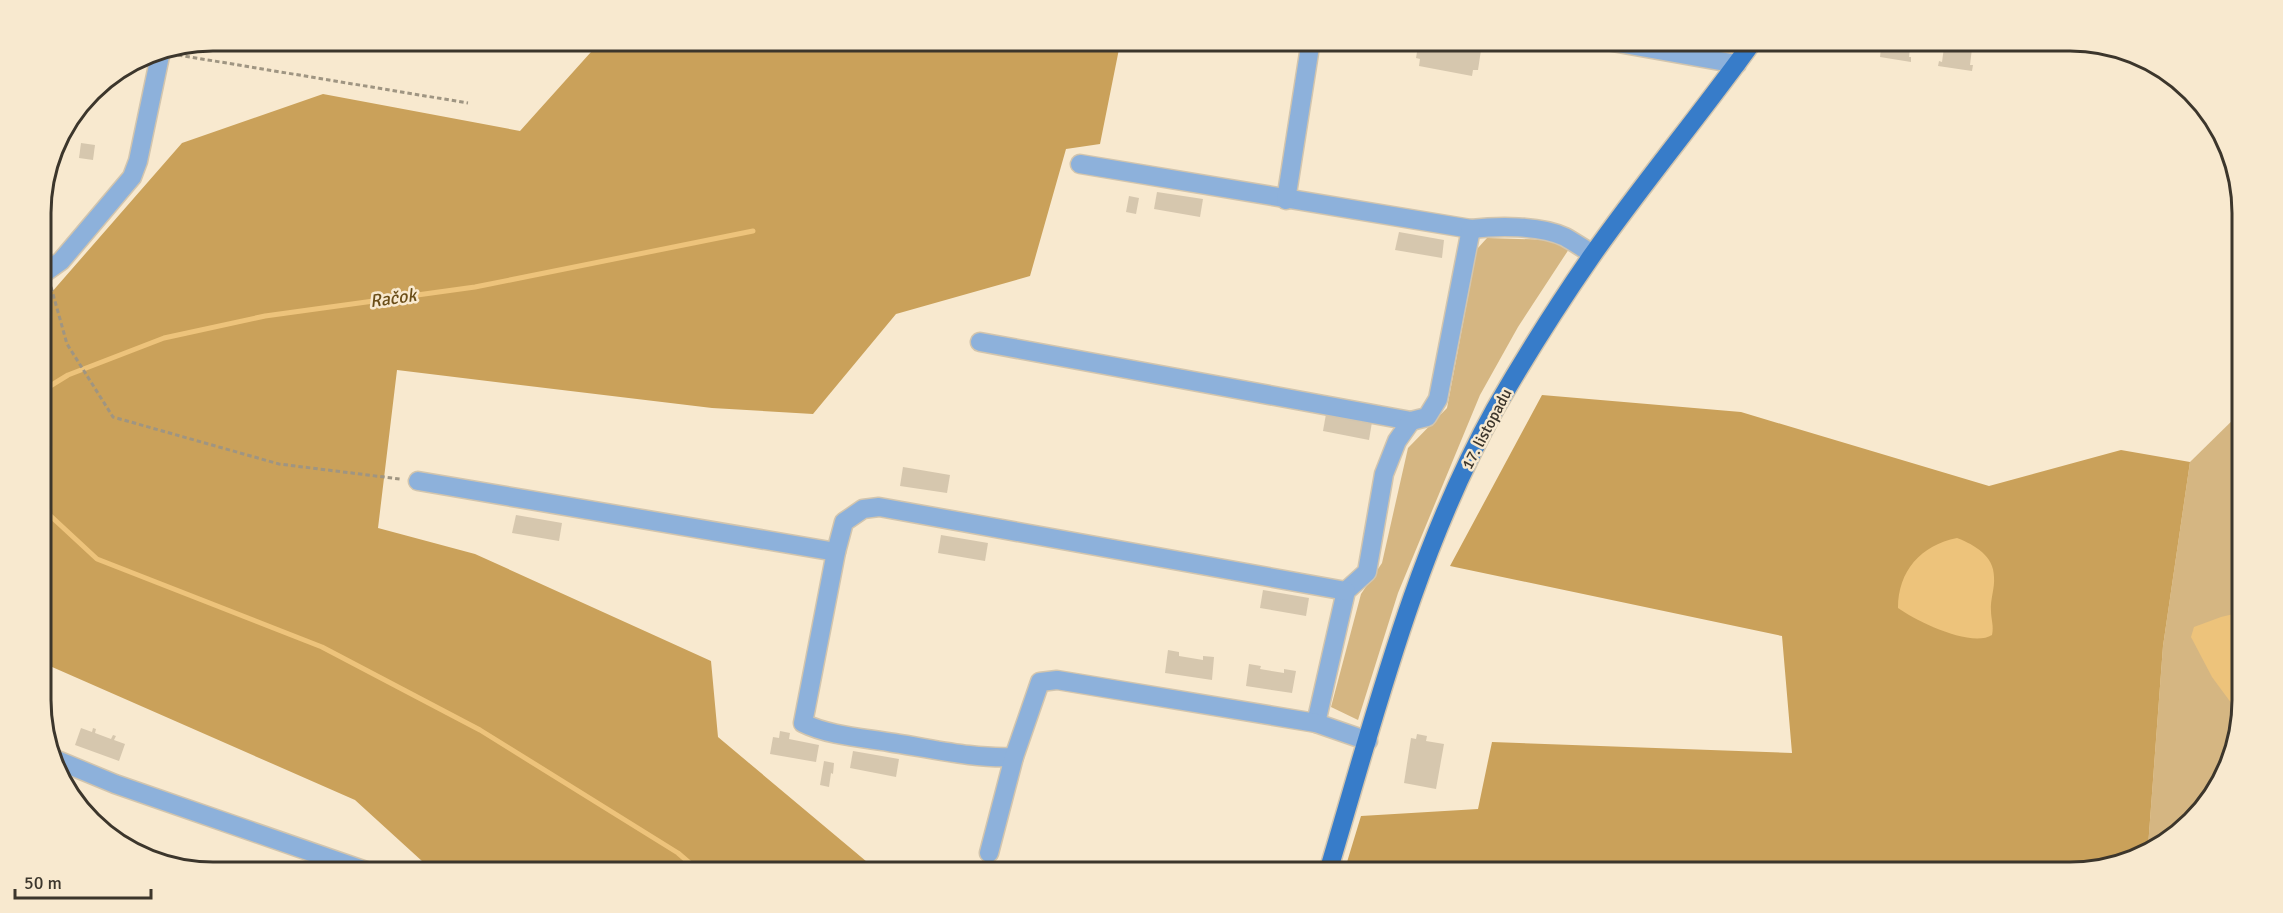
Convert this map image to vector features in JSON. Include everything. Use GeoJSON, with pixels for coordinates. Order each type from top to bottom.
{"type":"FeatureCollection","features":[{"type":"Feature","properties":{"kind":"main road","name":"17. listopadu"},"geometry":{"type":"LineString","coordinates":[[1331,862],[1414,591],[1471,457],[1521,365],[1561,301],[1593,254],[1746,51]]}},
{"type":"Feature","properties":{"kind":"street"},"geometry":{"type":"LineString","coordinates":[[1286,200],[1309,51]]}},
{"type":"Feature","properties":{"kind":"street"},"geometry":{"type":"LineString","coordinates":[[1663,51],[1737,64]]}},
{"type":"Feature","properties":{"kind":"street"},"geometry":{"type":"LineString","coordinates":[[51,267],[61,261],[132,177],[138,161],[158,61]]}},
{"type":"Feature","properties":{"kind":"street"},"geometry":{"type":"LineString","coordinates":[[1080,164],[1471,230],[1502,225],[1539,231],[1562,236],[1593,254]]}},
{"type":"Feature","properties":{"kind":"street"},"geometry":{"type":"LineString","coordinates":[[980,342],[1411,421],[1427,417],[1438,399],[1471,230]]}},
{"type":"Feature","properties":{"kind":"street"},"geometry":{"type":"LineString","coordinates":[[1316,723],[1346,591],[1367,572],[1384,474],[1397,441],[1411,421]]}},
{"type":"Feature","properties":{"kind":"street"},"geometry":{"type":"LineString","coordinates":[[418,482],[836,552]]}},
{"type":"Feature","properties":{"kind":"street"},"geometry":{"type":"LineString","coordinates":[[1014,758],[992,758],[894,743],[813,728],[803,723],[836,552],[844,522],[863,509],[879,507],[1346,591]]}},
{"type":"Feature","properties":{"kind":"street"},"geometry":{"type":"LineString","coordinates":[[989,853],[1014,758],[1040,682],[1057,680],[1316,723],[1368,741]]}},
{"type":"Feature","properties":{"kind":"street"},"geometry":{"type":"LineString","coordinates":[[64,763],[115,784],[340,862]]}},
{"type":"Feature","properties":{"kind":"path"},"geometry":{"type":"LineString","coordinates":[[178,55],[468,103]]}},
{"type":"Feature","properties":{"kind":"path"},"geometry":{"type":"LineString","coordinates":[[51,294],[67,344],[113,417],[279,464],[418,482]]}},
{"type":"Feature","properties":{"kind":"shaded area"},"geometry":{"type":"Polygon","coordinates":[[[1119,51],[1100,144],[1066,149],[1030,276],[896,314],[813,414],[712,408],[397,370],[378,528],[475,554],[711,661],[718,737],[867,862],[423,862],[355,800],[51,667],[51,293],[182,143],[323,94],[520,131],[591,52],[1119,51]]]}},
{"type":"Feature","properties":{"kind":"shaded area"},"geometry":{"type":"Polygon","coordinates":[[[1487,238],[1553,240],[1569,249],[1518,327],[1480,395],[1398,593],[1358,720],[1331,707],[1361,594],[1382,563],[1408,448],[1447,408],[1477,249],[1487,238]]]}},
{"type":"Feature","properties":{"kind":"shaded area"},"geometry":{"type":"Polygon","coordinates":[[[1542,395],[1741,412],[1989,486],[2121,450],[2190,462],[2163,646],[2148,841],[2122,853],[2080,862],[1347,862],[1361,816],[1478,809],[1492,742],[1792,753],[1782,636],[1450,566],[1542,395]]]}},
{"type":"Feature","properties":{"kind":"shaded area"},"geometry":{"type":"Polygon","coordinates":[[[2232,421],[2231,721],[2220,762],[2198,799],[2169,828],[2148,841],[2163,646],[2190,462],[2232,421]]]}},
{"type":"Feature","properties":{"kind":"shaded area"},"geometry":{"type":"Polygon","coordinates":[[[1957,538],[1982,552],[1991,563],[1993,570],[1991,607],[1993,632],[1992,635],[1983,638],[1958,636],[1917,620],[1898,608],[1902,582],[1914,562],[1933,547],[1957,538]]]}},
{"type":"Feature","properties":{"kind":"shaded area"},"geometry":{"type":"Polygon","coordinates":[[[2232,614],[2232,704],[2212,677],[2191,637],[2194,627],[2232,614]]]}},
{"type":"Feature","properties":{"kind":"building"},"geometry":{"type":"Polygon","coordinates":[[[1417,51],[1481,51],[1478,70],[1473,70],[1472,76],[1419,66],[1420,59],[1416,58],[1417,51]]]}},
{"type":"Feature","properties":{"kind":"building"},"geometry":{"type":"Polygon","coordinates":[[[1881,51],[1910,51],[1911,62],[1880,57],[1881,51]]]}},
{"type":"Feature","properties":{"kind":"building"},"geometry":{"type":"Polygon","coordinates":[[[1944,51],[1972,51],[1970,65],[1973,65],[1972,71],[1938,66],[1939,61],[1942,62],[1944,51]]]}},
{"type":"Feature","properties":{"kind":"building"},"geometry":{"type":"Polygon","coordinates":[[[81,143],[95,145],[93,160],[79,158],[81,143]]]}},
{"type":"Feature","properties":{"kind":"building"},"geometry":{"type":"Polygon","coordinates":[[[1157,192],[1203,199],[1200,217],[1154,209],[1157,192]]]}},
{"type":"Feature","properties":{"kind":"building"},"geometry":{"type":"Polygon","coordinates":[[[1129,196],[1139,198],[1136,214],[1126,212],[1129,196]]]}},
{"type":"Feature","properties":{"kind":"building"},"geometry":{"type":"Polygon","coordinates":[[[1399,232],[1444,240],[1442,258],[1395,250],[1399,232]]]}},
{"type":"Feature","properties":{"kind":"building"},"geometry":{"type":"Polygon","coordinates":[[[1326,414],[1372,422],[1369,440],[1323,431],[1326,414]]]}},
{"type":"Feature","properties":{"kind":"building"},"geometry":{"type":"Polygon","coordinates":[[[903,467],[950,475],[947,493],[900,486],[903,467]]]}},
{"type":"Feature","properties":{"kind":"building"},"geometry":{"type":"Polygon","coordinates":[[[516,515],[562,523],[559,541],[512,533],[516,515]]]}},
{"type":"Feature","properties":{"kind":"building"},"geometry":{"type":"Polygon","coordinates":[[[941,535],[988,543],[985,561],[938,553],[941,535]]]}},
{"type":"Feature","properties":{"kind":"building"},"geometry":{"type":"Polygon","coordinates":[[[1263,590],[1309,598],[1306,616],[1260,608],[1263,590]]]}},
{"type":"Feature","properties":{"kind":"building"},"geometry":{"type":"Polygon","coordinates":[[[1168,650],[1179,652],[1179,656],[1203,660],[1203,656],[1214,657],[1212,680],[1165,673],[1168,650]]]}},
{"type":"Feature","properties":{"kind":"building"},"geometry":{"type":"Polygon","coordinates":[[[1249,664],[1261,666],[1260,669],[1284,673],[1284,669],[1296,671],[1292,693],[1246,686],[1249,664]]]}},
{"type":"Feature","properties":{"kind":"building"},"geometry":{"type":"Polygon","coordinates":[[[81,728],[92,732],[93,728],[96,729],[95,733],[111,739],[113,735],[116,736],[114,740],[125,744],[119,761],[75,745],[81,728]]]}},
{"type":"Feature","properties":{"kind":"building"},"geometry":{"type":"Polygon","coordinates":[[[780,731],[790,733],[789,739],[819,745],[816,762],[770,754],[773,737],[779,738],[780,731]]]}},
{"type":"Feature","properties":{"kind":"building"},"geometry":{"type":"Polygon","coordinates":[[[1417,734],[1427,736],[1426,741],[1444,744],[1436,789],[1404,783],[1411,738],[1416,739],[1417,734]]]}},
{"type":"Feature","properties":{"kind":"building"},"geometry":{"type":"Polygon","coordinates":[[[853,751],[899,759],[896,777],[850,768],[853,751]]]}},
{"type":"Feature","properties":{"kind":"building"},"geometry":{"type":"Polygon","coordinates":[[[824,761],[834,763],[829,787],[820,785],[824,761]]]}},
{"type":"Feature","properties":{"kind":"waterway","name":"Račok"},"geometry":{"type":"LineString","coordinates":[[51,385],[68,375],[164,338],[265,316],[475,287],[753,231]]}},
{"type":"Feature","properties":{"kind":"waterway"},"geometry":{"type":"LineString","coordinates":[[51,516],[97,559],[322,647],[480,730],[678,853],[688,862]]}}]}
